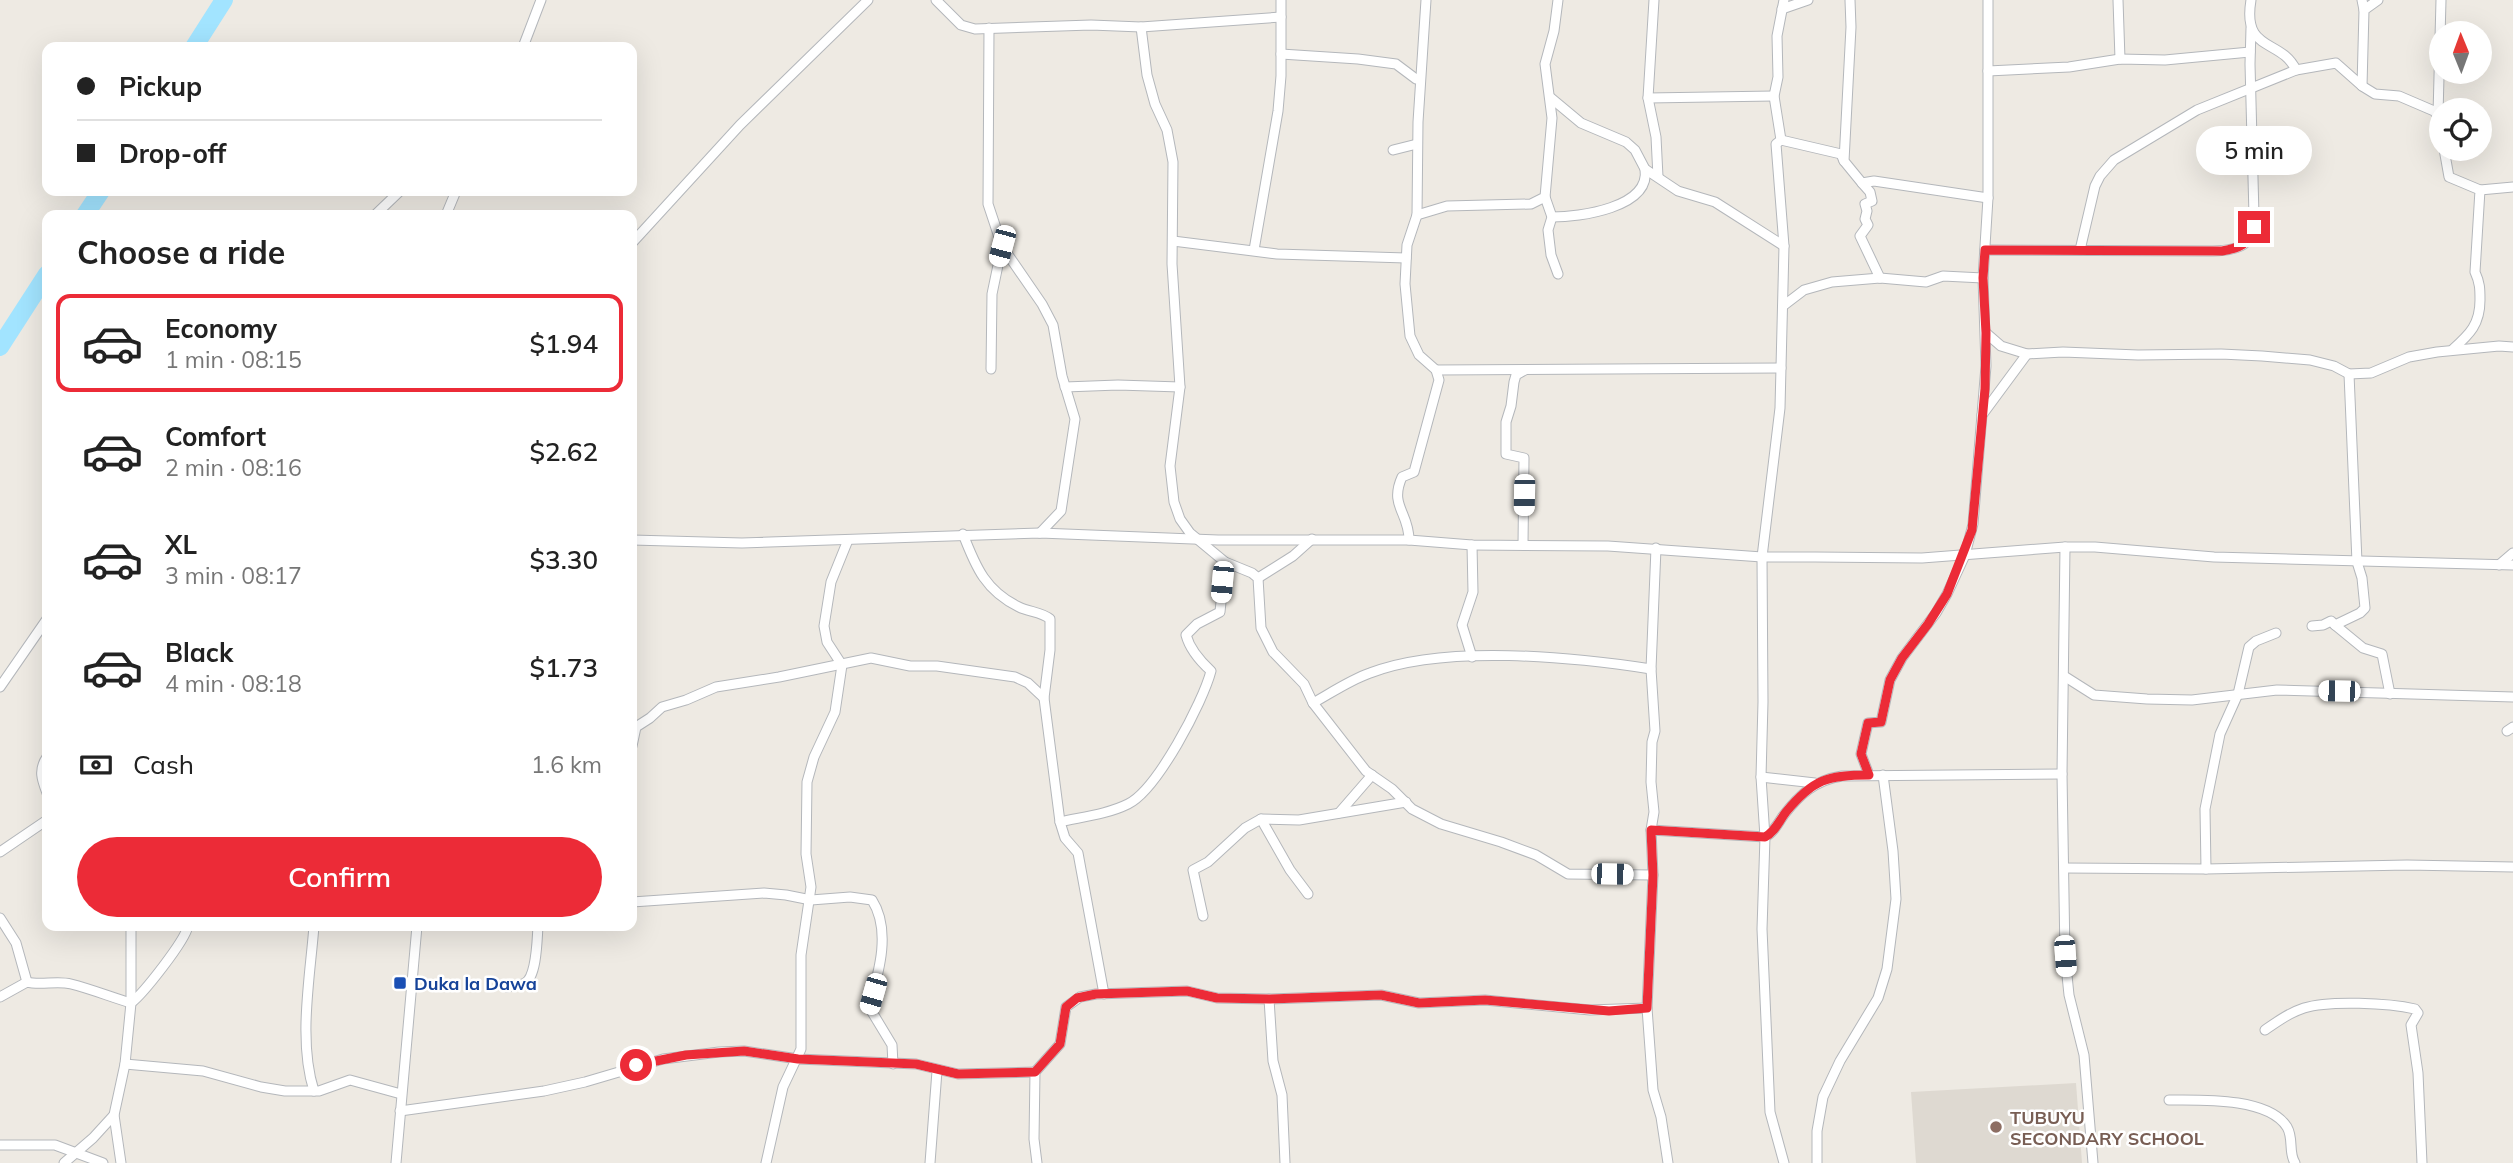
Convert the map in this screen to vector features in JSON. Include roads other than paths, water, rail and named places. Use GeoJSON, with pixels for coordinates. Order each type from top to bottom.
{"type":"FeatureCollection","features":[{"type":"Feature","properties":{"kind":"street"},"geometry":{"type":"LineString","coordinates":[[525,42],[541,0]]}},
{"type":"Feature","properties":{"kind":"street"},"geometry":{"type":"LineString","coordinates":[[637,238],[740,125],[867,0]]}},
{"type":"Feature","properties":{"kind":"street"},"geometry":{"type":"LineString","coordinates":[[936,0],[961,25],[975,29],[1091,25],[1141,27],[1281,18]]}},
{"type":"Feature","properties":{"kind":"street"},"geometry":{"type":"LineString","coordinates":[[1254,250],[1278,111],[1281,0]]}},
{"type":"Feature","properties":{"kind":"street"},"geometry":{"type":"LineString","coordinates":[[1409,540],[1409,529],[1396,493],[1402,477],[1414,471],[1439,385],[1436,370],[1419,355],[1410,336],[1407,315],[1406,258],[1417,215],[1417,144],[1426,0]]}},
{"type":"Feature","properties":{"kind":"street"},"geometry":{"type":"LineString","coordinates":[[1558,0],[1554,31],[1545,64],[1551,98],[1551,135],[1545,197],[1552,217],[1548,230],[1551,255],[1558,274]]}},
{"type":"Feature","properties":{"kind":"street"},"geometry":{"type":"LineString","coordinates":[[1654,0],[1648,98],[1656,137],[1658,177]]}},
{"type":"Feature","properties":{"kind":"street"},"geometry":{"type":"LineString","coordinates":[[1781,140],[1774,96],[1778,77],[1777,36],[1783,5],[1808,0]]}},
{"type":"Feature","properties":{"kind":"street"},"geometry":{"type":"LineString","coordinates":[[1844,161],[1850,0]]}},
{"type":"Feature","properties":{"kind":"street"},"geometry":{"type":"LineString","coordinates":[[1869,775],[1861,754],[1868,723],[1881,722],[1892,678],[1902,658],[1942,603],[1965,555],[1974,517],[1985,389],[1983,278],[1988,198],[1988,0]]}},
{"type":"Feature","properties":{"kind":"street"},"geometry":{"type":"LineString","coordinates":[[2118,0],[2120,59]]}},
{"type":"Feature","properties":{"kind":"street"},"geometry":{"type":"LineString","coordinates":[[1985,250],[2222,251],[2235,249],[2247,242],[2253,231],[2254,216],[2250,88],[2251,0]]}},
{"type":"Feature","properties":{"kind":"street"},"geometry":{"type":"LineString","coordinates":[[2362,0],[2362,86]]}},
{"type":"Feature","properties":{"kind":"street"},"geometry":{"type":"LineString","coordinates":[[2364,10],[2378,0]]}},
{"type":"Feature","properties":{"kind":"street"},"geometry":{"type":"LineString","coordinates":[[2438,98],[2441,0]]}},
{"type":"Feature","properties":{"kind":"street"},"geometry":{"type":"LineString","coordinates":[[1141,27],[1147,75],[1172,151],[1180,387],[1170,477],[1177,513],[1187,529],[1225,562],[1258,578],[1259,615],[1265,638],[1280,661],[1304,684],[1313,703],[1366,771],[1427,818],[1522,849],[1568,874],[1653,875]]}},
{"type":"Feature","properties":{"kind":"street"},"geometry":{"type":"LineString","coordinates":[[989,28],[987,194],[990,216],[1002,246],[1042,304],[1052,325],[1074,419],[1062,508],[1059,515],[1040,533]]}},
{"type":"Feature","properties":{"kind":"street"},"geometry":{"type":"LineString","coordinates":[[2251,28],[2262,43],[2291,58],[2296,70]]}},
{"type":"Feature","properties":{"kind":"street"},"geometry":{"type":"LineString","coordinates":[[1988,71],[2069,67],[2120,59],[2165,60],[2250,52]]}},
{"type":"Feature","properties":{"kind":"street"},"geometry":{"type":"LineString","coordinates":[[1281,54],[1358,59],[1396,65],[1416,79]]}},
{"type":"Feature","properties":{"kind":"street"},"geometry":{"type":"LineString","coordinates":[[2080,250],[2095,186],[2109,165],[2124,153],[2197,110],[2250,88],[2296,70],[2336,63],[2375,94],[2399,96],[2429,109]]}},
{"type":"Feature","properties":{"kind":"street"},"geometry":{"type":"LineString","coordinates":[[1648,98],[1774,96]]}},
{"type":"Feature","properties":{"kind":"street"},"geometry":{"type":"LineString","coordinates":[[1551,98],[1588,127],[1615,135],[1626,142],[1635,150],[1646,177],[1628,200],[1583,215],[1552,217]]}},
{"type":"Feature","properties":{"kind":"street"},"geometry":{"type":"LineString","coordinates":[[1781,140],[1841,155],[1870,192],[1872,201],[1865,204],[1865,219],[1868,225],[1860,236],[1880,278]]}},
{"type":"Feature","properties":{"kind":"street"},"geometry":{"type":"LineString","coordinates":[[1781,140],[1776,144],[1784,246],[1783,306],[1778,436],[1762,556],[1761,777],[1765,837],[1762,929],[1769,1094],[1774,1130],[1784,1163]]}},
{"type":"Feature","properties":{"kind":"street"},"geometry":{"type":"LineString","coordinates":[[1393,150],[1417,144]]}},
{"type":"Feature","properties":{"kind":"street"},"geometry":{"type":"LineString","coordinates":[[2446,161],[2449,177],[2455,182],[2480,190],[2513,187]]}},
{"type":"Feature","properties":{"kind":"street"},"geometry":{"type":"LineString","coordinates":[[1645,169],[1678,191],[1715,202],[1784,246]]}},
{"type":"Feature","properties":{"kind":"street"},"geometry":{"type":"LineString","coordinates":[[1862,183],[1874,181],[1988,198]]}},
{"type":"Feature","properties":{"kind":"street"},"geometry":{"type":"LineString","coordinates":[[2453,349],[2470,334],[2479,317],[2481,284],[2475,272],[2480,190]]}},
{"type":"Feature","properties":{"kind":"street"},"geometry":{"type":"LineString","coordinates":[[380,210],[395,196]]}},
{"type":"Feature","properties":{"kind":"street"},"geometry":{"type":"LineString","coordinates":[[1417,215],[1438,207],[1531,204],[1545,197]]}},
{"type":"Feature","properties":{"kind":"street"},"geometry":{"type":"LineString","coordinates":[[1173,241],[1277,254],[1406,258]]}},
{"type":"Feature","properties":{"kind":"street"},"geometry":{"type":"LineString","coordinates":[[991,369],[992,294],[1002,246]]}},
{"type":"Feature","properties":{"kind":"street"},"geometry":{"type":"LineString","coordinates":[[1783,306],[1798,293],[1832,282],[1880,278],[1926,282],[1943,276],[1983,278]]}},
{"type":"Feature","properties":{"kind":"street"},"geometry":{"type":"LineString","coordinates":[[1986,333],[2001,346],[2027,354],[2063,352],[2262,356],[2311,360],[2334,366],[2349,374],[2371,373],[2409,357],[2453,349],[2513,347]]}},
{"type":"Feature","properties":{"kind":"street"},"geometry":{"type":"LineString","coordinates":[[1981,416],[2027,354]]}},
{"type":"Feature","properties":{"kind":"street"},"geometry":{"type":"LineString","coordinates":[[1436,370],[1781,368]]}},
{"type":"Feature","properties":{"kind":"street"},"geometry":{"type":"LineString","coordinates":[[1523,545],[1524,458],[1506,454],[1506,422],[1516,376],[1525,370]]}},
{"type":"Feature","properties":{"kind":"street"},"geometry":{"type":"LineString","coordinates":[[2334,625],[2360,613],[2365,607],[2362,578],[2357,562],[2349,374]]}},
{"type":"Feature","properties":{"kind":"street"},"geometry":{"type":"LineString","coordinates":[[1065,387],[1180,387]]}},
{"type":"Feature","properties":{"kind":"street"},"geometry":{"type":"LineString","coordinates":[[637,540],[742,543],[1040,533],[1409,540],[1472,545],[1656,548],[1762,556],[1922,558],[2095,547],[2214,557],[2513,565]]}},
{"type":"Feature","properties":{"kind":"street"},"geometry":{"type":"LineString","coordinates":[[963,534],[989,587],[1018,607],[1050,619],[1050,650],[1044,698],[1060,822],[1065,838],[1078,853],[1104,994]]}},
{"type":"Feature","properties":{"kind":"street"},"geometry":{"type":"LineString","coordinates":[[1258,578],[1293,556],[1312,539]]}},
{"type":"Feature","properties":{"kind":"street"},"geometry":{"type":"LineString","coordinates":[[766,1163],[783,1087],[798,1059],[802,1042],[802,955],[811,900],[811,880],[806,854],[809,822],[807,782],[814,757],[835,715],[842,665],[827,642],[824,626],[831,582],[848,540]]}},
{"type":"Feature","properties":{"kind":"street"},"geometry":{"type":"LineString","coordinates":[[1472,545],[1473,592],[1462,625],[1472,657]]}},
{"type":"Feature","properties":{"kind":"street"},"geometry":{"type":"LineString","coordinates":[[2065,547],[2062,774],[2066,972],[2084,1055],[2093,1163]]}},
{"type":"Feature","properties":{"kind":"street"},"geometry":{"type":"LineString","coordinates":[[1656,548],[1651,668],[1656,731],[1652,743],[1653,875],[1647,1008],[1653,1090],[1661,1117],[1668,1163]]}},
{"type":"Feature","properties":{"kind":"street"},"geometry":{"type":"LineString","coordinates":[[2499,565],[2513,553]]}},
{"type":"Feature","properties":{"kind":"street"},"geometry":{"type":"LineString","coordinates":[[1060,822],[1119,807],[1135,800],[1149,785],[1186,729],[1204,696],[1211,671],[1188,643],[1186,635],[1197,624],[1220,612],[1225,562]]}},
{"type":"Feature","properties":{"kind":"street"},"geometry":{"type":"LineString","coordinates":[[2312,626],[2331,621],[2363,648],[2382,654],[2390,694]]}},
{"type":"Feature","properties":{"kind":"street"},"geometry":{"type":"LineString","coordinates":[[0,687],[42,626]]}},
{"type":"Feature","properties":{"kind":"street"},"geometry":{"type":"LineString","coordinates":[[2206,869],[2206,797],[2220,734],[2238,694],[2249,648],[2256,641],[2276,633]]}},
{"type":"Feature","properties":{"kind":"street"},"geometry":{"type":"LineString","coordinates":[[1313,703],[1370,673],[1408,663],[1472,657],[1597,661],[1651,668]]}},
{"type":"Feature","properties":{"kind":"street"},"geometry":{"type":"LineString","coordinates":[[637,726],[671,702],[686,700],[707,689],[871,658],[910,666],[937,666],[1004,675],[1028,683],[1044,698]]}},
{"type":"Feature","properties":{"kind":"street"},"geometry":{"type":"LineString","coordinates":[[2064,677],[2090,693],[2111,697],[2192,700],[2277,690],[2513,697]]}},
{"type":"Feature","properties":{"kind":"street"},"geometry":{"type":"LineString","coordinates":[[1761,777],[1815,783],[1842,776],[1869,775],[2062,774]]}},
{"type":"Feature","properties":{"kind":"street"},"geometry":{"type":"LineString","coordinates":[[1339,813],[1372,775]]}},
{"type":"Feature","properties":{"kind":"street"},"geometry":{"type":"LineString","coordinates":[[1817,1163],[1817,1131],[1826,1089],[1878,998],[1887,969],[1896,899],[1883,775]]}},
{"type":"Feature","properties":{"kind":"street"},"geometry":{"type":"LineString","coordinates":[[1651,830],[1765,837],[1815,783]]}},
{"type":"Feature","properties":{"kind":"street"},"geometry":{"type":"LineString","coordinates":[[1203,916],[1193,870],[1208,862],[1245,828],[1261,819],[1294,820],[1406,802]]}},
{"type":"Feature","properties":{"kind":"street"},"geometry":{"type":"LineString","coordinates":[[1261,819],[1290,870],[1308,894]]}},
{"type":"Feature","properties":{"kind":"street"},"geometry":{"type":"LineString","coordinates":[[0,852],[42,823]]}},
{"type":"Feature","properties":{"kind":"street"},"geometry":{"type":"LineString","coordinates":[[2064,868],[2206,869],[2407,864],[2513,867]]}},
{"type":"Feature","properties":{"kind":"street"},"geometry":{"type":"LineString","coordinates":[[637,902],[764,893],[811,900],[868,898],[874,904],[880,923],[882,946],[869,1007],[892,1045],[893,1064]]}},
{"type":"Feature","properties":{"kind":"street"},"geometry":{"type":"LineString","coordinates":[[0,918],[16,943],[27,982]]}},
{"type":"Feature","properties":{"kind":"street"},"geometry":{"type":"LineString","coordinates":[[121,1163],[114,1115],[125,1064],[131,1003],[131,931]]}},
{"type":"Feature","properties":{"kind":"street"},"geometry":{"type":"LineString","coordinates":[[131,1003],[142,994],[187,931]]}},
{"type":"Feature","properties":{"kind":"street"},"geometry":{"type":"LineString","coordinates":[[314,931],[306,1043],[314,1091]]}},
{"type":"Feature","properties":{"kind":"street"},"geometry":{"type":"LineString","coordinates":[[396,1163],[417,931]]}},
{"type":"Feature","properties":{"kind":"street"},"geometry":{"type":"LineString","coordinates":[[507,986],[526,982],[531,977],[538,931]]}},
{"type":"Feature","properties":{"kind":"street"},"geometry":{"type":"LineString","coordinates":[[0,998],[27,982],[71,984],[131,1003]]}},
{"type":"Feature","properties":{"kind":"street"},"geometry":{"type":"LineString","coordinates":[[1037,1163],[1034,1139],[1035,1072],[1060,1044],[1064,1013],[1068,1005],[1082,996],[1187,991],[1217,998],[1381,995],[1419,1003],[1485,1000],[1609,1011],[1647,1008]]}},
{"type":"Feature","properties":{"kind":"street"},"geometry":{"type":"LineString","coordinates":[[1269,999],[1273,1061],[1282,1095],[1285,1163]]}},
{"type":"Feature","properties":{"kind":"street"},"geometry":{"type":"LineString","coordinates":[[2265,1030],[2288,1014],[2308,1007],[2361,1004],[2415,1009],[2418,1013],[2411,1025],[2418,1073],[2422,1163]]}},
{"type":"Feature","properties":{"kind":"street"},"geometry":{"type":"LineString","coordinates":[[400,1111],[544,1091],[585,1082],[636,1065],[686,1055],[744,1051],[798,1059],[916,1064],[937,1071],[980,1074],[1035,1072]]}},
{"type":"Feature","properties":{"kind":"street"},"geometry":{"type":"LineString","coordinates":[[125,1064],[202,1071],[285,1091],[314,1091],[351,1080],[401,1094]]}},
{"type":"Feature","properties":{"kind":"street"},"geometry":{"type":"LineString","coordinates":[[930,1163],[937,1071]]}},
{"type":"Feature","properties":{"kind":"street"},"geometry":{"type":"LineString","coordinates":[[2169,1100],[2211,1100],[2269,1112],[2280,1118],[2289,1130],[2295,1163]]}},
{"type":"Feature","properties":{"kind":"street"},"geometry":{"type":"LineString","coordinates":[[64,1163],[114,1115]]}},
{"type":"Feature","properties":{"kind":"street"},"geometry":{"type":"LineString","coordinates":[[0,1145],[45,1144],[77,1152],[103,1163]]}},
{"type":"Feature","properties":{"kind":"waterway"},"geometry":{"type":"LineString","coordinates":[[197,42],[224,0]]}},
{"type":"Feature","properties":{"kind":"waterway"},"geometry":{"type":"LineString","coordinates":[[88,210],[98,196]]}},
{"type":"Feature","properties":{"kind":"waterway"},"geometry":{"type":"LineString","coordinates":[[0,347],[42,282]]}},
{"type":"Feature","properties":{"kind":"place","name":"Duka la Dawa"},"geometry":{"type":"Point","coordinates":[400,983]}},
{"type":"Feature","properties":{"kind":"place","name":"TUBUYU SECONDARY SCHOOL"},"geometry":{"type":"Point","coordinates":[1996,1127]}}]}
